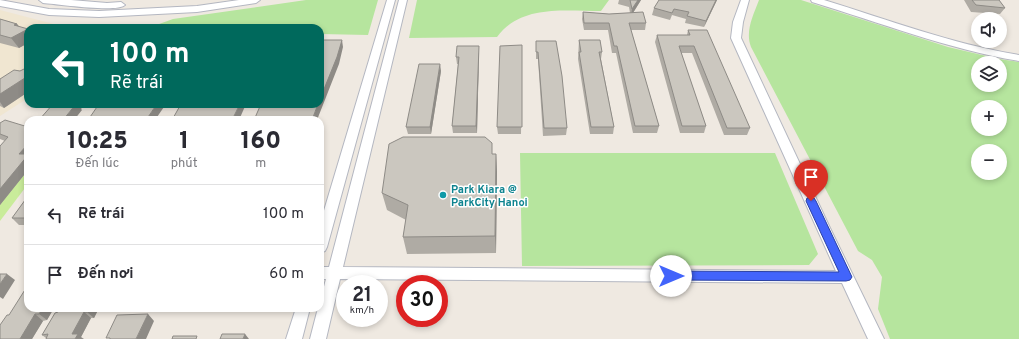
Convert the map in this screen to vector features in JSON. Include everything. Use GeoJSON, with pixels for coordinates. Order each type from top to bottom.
{"type":"FeatureCollection","features":[{"type":"Feature","properties":{"kind":"street"},"geometry":{"type":"LineString","coordinates":[[43,0],[107,6],[148,5],[204,0]]}},
{"type":"Feature","properties":{"kind":"street"},"geometry":{"type":"LineString","coordinates":[[0,3],[49,12],[99,14],[197,9],[256,0]]}},
{"type":"Feature","properties":{"kind":"street"},"geometry":{"type":"LineString","coordinates":[[324,233],[391,0]]}},
{"type":"Feature","properties":{"kind":"street"},"geometry":{"type":"LineString","coordinates":[[318,339],[403,0]]}},
{"type":"Feature","properties":{"kind":"street"},"geometry":{"type":"LineString","coordinates":[[745,0],[738,22],[736,38],[876,339]]}},
{"type":"Feature","properties":{"kind":"street"},"geometry":{"type":"LineString","coordinates":[[815,0],[943,42],[1019,58]]}},
{"type":"Feature","properties":{"kind":"street"},"geometry":{"type":"LineString","coordinates":[[835,0],[946,37],[981,45],[1019,51]]}},
{"type":"Feature","properties":{"kind":"street"},"geometry":{"type":"LineString","coordinates":[[324,273],[846,277]]}},
{"type":"Feature","properties":{"kind":"street"},"geometry":{"type":"LineString","coordinates":[[294,339],[302,312]]}},
{"type":"Feature","properties":{"kind":"shaded area"},"geometry":{"type":"Polygon","coordinates":[[[0,10],[54,24],[24,24],[24,101],[0,116],[0,10]]]}},
{"type":"Feature","properties":{"kind":"green space"},"geometry":{"type":"Polygon","coordinates":[[[306,0],[378,0],[368,35],[324,34],[324,24],[159,24],[173,19],[306,0]]]}},
{"type":"Feature","properties":{"kind":"green space"},"geometry":{"type":"Polygon","coordinates":[[[417,0],[609,0],[601,11],[559,11],[531,14],[518,19],[507,26],[497,37],[409,38],[417,0]]]}},
{"type":"Feature","properties":{"kind":"green space"},"geometry":{"type":"Polygon","coordinates":[[[759,0],[801,0],[948,47],[986,56],[971,56],[971,92],[1007,92],[1007,60],[1019,62],[1019,339],[890,339],[878,309],[882,277],[872,260],[858,251],[751,47],[749,41],[749,29],[759,0]]]}},
{"type":"Feature","properties":{"kind":"green space"},"geometry":{"type":"Polygon","coordinates":[[[0,151],[24,151],[24,189],[0,221],[0,151]]]}},
{"type":"Feature","properties":{"kind":"green space"},"geometry":{"type":"Polygon","coordinates":[[[520,153],[775,153],[818,254],[809,265],[522,266],[520,153]]]}},
{"type":"Feature","properties":{"kind":"building"},"geometry":{"type":"Polygon","coordinates":[[[630,0],[638,0],[632,9],[630,0]]]}},
{"type":"Feature","properties":{"kind":"building"},"geometry":{"type":"Polygon","coordinates":[[[659,0],[716,0],[706,21],[687,16],[689,12],[674,9],[672,13],[654,8],[659,0]]]}},
{"type":"Feature","properties":{"kind":"building"},"geometry":{"type":"Polygon","coordinates":[[[972,0],[999,0],[1005,8],[976,5],[972,0]]]}},
{"type":"Feature","properties":{"kind":"building"},"geometry":{"type":"Polygon","coordinates":[[[583,12],[609,14],[643,12],[646,23],[629,23],[659,126],[635,126],[617,46],[614,46],[609,23],[584,23],[583,12]]]}},
{"type":"Feature","properties":{"kind":"building"},"geometry":{"type":"Polygon","coordinates":[[[0,19],[24,28],[24,31],[11,38],[0,35],[0,19]]]}},
{"type":"Feature","properties":{"kind":"building"},"geometry":{"type":"Polygon","coordinates":[[[688,30],[707,30],[750,128],[727,128],[694,46],[679,46],[706,126],[682,126],[657,35],[690,35],[688,30]]]}},
{"type":"Feature","properties":{"kind":"building"},"geometry":{"type":"Polygon","coordinates":[[[324,40],[342,40],[324,89],[324,40]]]}},
{"type":"Feature","properties":{"kind":"building"},"geometry":{"type":"Polygon","coordinates":[[[579,40],[600,40],[602,52],[599,52],[614,127],[591,127],[579,52],[581,52],[579,40]]]}},
{"type":"Feature","properties":{"kind":"building"},"geometry":{"type":"Polygon","coordinates":[[[536,41],[556,41],[562,76],[567,128],[544,128],[536,41]]]}},
{"type":"Feature","properties":{"kind":"building"},"geometry":{"type":"Polygon","coordinates":[[[522,45],[522,127],[497,127],[500,46],[522,45]]]}},
{"type":"Feature","properties":{"kind":"building"},"geometry":{"type":"Polygon","coordinates":[[[457,46],[479,46],[476,126],[452,126],[459,57],[456,57],[457,46]]]}},
{"type":"Feature","properties":{"kind":"building"},"geometry":{"type":"Polygon","coordinates":[[[419,64],[440,64],[430,127],[406,127],[419,64]]]}},
{"type":"Feature","properties":{"kind":"building"},"geometry":{"type":"Polygon","coordinates":[[[24,69],[24,79],[0,94],[0,79],[14,70],[20,71],[24,69]]]}},
{"type":"Feature","properties":{"kind":"building"},"geometry":{"type":"Polygon","coordinates":[[[50,108],[73,108],[66,116],[42,116],[50,108]]]}},
{"type":"Feature","properties":{"kind":"building"},"geometry":{"type":"Polygon","coordinates":[[[96,108],[154,108],[149,116],[91,116],[96,108]]]}},
{"type":"Feature","properties":{"kind":"building"},"geometry":{"type":"Polygon","coordinates":[[[179,108],[238,108],[234,116],[174,116],[179,108]]]}},
{"type":"Feature","properties":{"kind":"building"},"geometry":{"type":"Polygon","coordinates":[[[259,108],[316,108],[314,116],[256,116],[259,108]]]}},
{"type":"Feature","properties":{"kind":"building"},"geometry":{"type":"Polygon","coordinates":[[[5,120],[24,126],[24,148],[19,154],[24,154],[24,160],[0,189],[0,146],[8,137],[0,134],[0,123],[5,120]]]}},
{"type":"Feature","properties":{"kind":"building","name":"Park Kiara @ ParkCity Hanoi"},"geometry":{"type":"Polygon","coordinates":[[[403,137],[485,137],[492,143],[492,154],[496,154],[495,236],[403,237],[408,205],[382,193],[389,144],[403,137]]]}},
{"type":"Feature","properties":{"kind":"building"},"geometry":{"type":"Polygon","coordinates":[[[24,202],[24,218],[12,218],[24,202]]]}},
{"type":"Feature","properties":{"kind":"building"},"geometry":{"type":"Polygon","coordinates":[[[0,274],[7,274],[0,284],[0,274]]]}},
{"type":"Feature","properties":{"kind":"building"},"geometry":{"type":"Polygon","coordinates":[[[24,291],[24,312],[40,312],[39,314],[35,314],[20,339],[0,339],[0,325],[7,315],[9,315],[24,291]]]}},
{"type":"Feature","properties":{"kind":"building"},"geometry":{"type":"Polygon","coordinates":[[[84,312],[72,334],[78,334],[75,339],[46,339],[48,334],[42,335],[55,313],[84,312]]]}},
{"type":"Feature","properties":{"kind":"building"},"geometry":{"type":"Polygon","coordinates":[[[148,314],[136,339],[106,338],[117,315],[148,314]]]}},
{"type":"Feature","properties":{"kind":"building"},"geometry":{"type":"Polygon","coordinates":[[[222,334],[245,334],[243,339],[220,339],[222,334]]]}},
{"type":"Feature","properties":{"kind":"building"},"geometry":{"type":"Polygon","coordinates":[[[173,336],[197,336],[196,339],[172,339],[173,336]]]}},
{"type":"Feature","properties":{"kind":"place","name":"Park Kiara @ ParkCity Hanoi"},"geometry":{"type":"Point","coordinates":[443,195]}},
{"type":"Feature","properties":{"kind":"route"},"geometry":{"type":"LineString","coordinates":[[671,276],[846,277],[811,201]]}}]}
